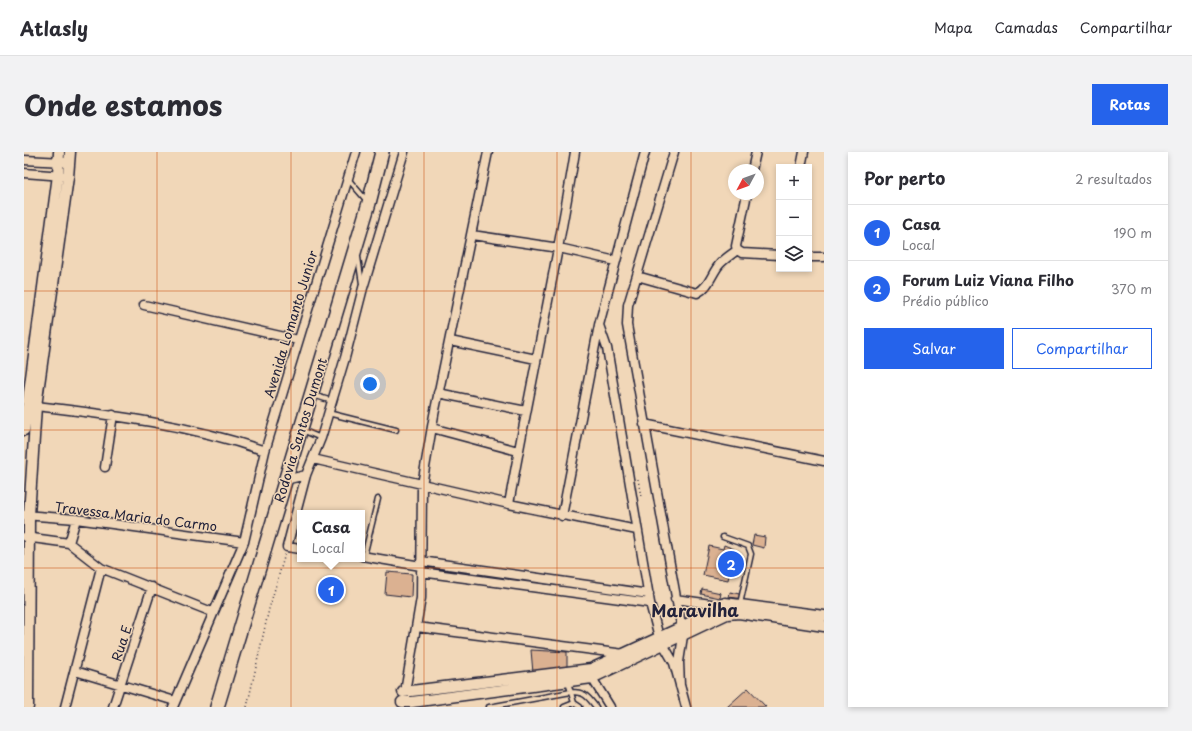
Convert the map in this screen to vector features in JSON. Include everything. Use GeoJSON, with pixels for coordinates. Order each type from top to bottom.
{"type":"FeatureCollection","features":[{"type":"Feature","properties":{"kind":"highway","name":"Rodovia Santos Dumont"},"geometry":{"type":"LineString","coordinates":[[217,707],[369,203],[382,152]]}},
{"type":"Feature","properties":{"kind":"street"},"geometry":{"type":"LineString","coordinates":[[28,707],[28,469],[68,177],[70,152]]}},
{"type":"Feature","properties":{"kind":"street","name":"Avenida Lomanto Junior"},"geometry":{"type":"LineString","coordinates":[[174,704],[212,612],[244,542],[254,505],[265,451],[356,152]]}},
{"type":"Feature","properties":{"kind":"street"},"geometry":{"type":"LineString","coordinates":[[297,549],[287,547],[306,475],[321,438],[363,288],[404,152]]}},
{"type":"Feature","properties":{"kind":"street"},"geometry":{"type":"LineString","coordinates":[[488,152],[438,393],[422,485],[421,598],[407,698],[569,682],[592,674],[660,641],[727,614],[739,613],[824,618]]}},
{"type":"Feature","properties":{"kind":"street"},"geometry":{"type":"LineString","coordinates":[[509,504],[518,451],[559,248],[575,152]]}},
{"type":"Feature","properties":{"kind":"street"},"geometry":{"type":"LineString","coordinates":[[562,516],[599,325],[645,152]]}},
{"type":"Feature","properties":{"kind":"street"},"geometry":{"type":"LineString","coordinates":[[674,152],[628,305],[627,326],[681,632],[679,662],[680,686]]}},
{"type":"Feature","properties":{"kind":"street"},"geometry":{"type":"LineString","coordinates":[[753,164],[756,152]]}},
{"type":"Feature","properties":{"kind":"street"},"geometry":{"type":"LineString","coordinates":[[802,164],[804,152]]}},
{"type":"Feature","properties":{"kind":"street"},"geometry":{"type":"LineString","coordinates":[[24,160],[59,157],[69,163]]}},
{"type":"Feature","properties":{"kind":"street"},"geometry":{"type":"LineString","coordinates":[[24,430],[58,175],[59,157]]}},
{"type":"Feature","properties":{"kind":"street"},"geometry":{"type":"LineString","coordinates":[[24,174],[58,175],[68,177]]}},
{"type":"Feature","properties":{"kind":"street"},"geometry":{"type":"LineString","coordinates":[[737,250],[736,246],[746,200]]}},
{"type":"Feature","properties":{"kind":"street"},"geometry":{"type":"LineString","coordinates":[[472,235],[559,248],[616,261]]}},
{"type":"Feature","properties":{"kind":"street"},"geometry":{"type":"LineString","coordinates":[[637,276],[696,292],[707,285],[725,259],[737,250]]}},
{"type":"Feature","properties":{"kind":"street"},"geometry":{"type":"LineString","coordinates":[[737,250],[742,253],[776,256]]}},
{"type":"Feature","properties":{"kind":"street"},"geometry":{"type":"LineString","coordinates":[[812,257],[824,257]]}},
{"type":"Feature","properties":{"kind":"street"},"geometry":{"type":"LineString","coordinates":[[144,305],[298,340]]}},
{"type":"Feature","properties":{"kind":"street"},"geometry":{"type":"LineString","coordinates":[[599,325],[607,348],[650,603],[660,641],[674,662],[686,707]]}},
{"type":"Feature","properties":{"kind":"street"},"geometry":{"type":"LineString","coordinates":[[450,341],[536,359]]}},
{"type":"Feature","properties":{"kind":"street"},"geometry":{"type":"LineString","coordinates":[[438,393],[526,411]]}},
{"type":"Feature","properties":{"kind":"street"},"geometry":{"type":"LineString","coordinates":[[36,406],[113,415],[181,427],[265,451]]}},
{"type":"Feature","properties":{"kind":"street"},"geometry":{"type":"LineString","coordinates":[[105,467],[113,415]]}},
{"type":"Feature","properties":{"kind":"street"},"geometry":{"type":"LineString","coordinates":[[644,424],[824,461]]}},
{"type":"Feature","properties":{"kind":"street"},"geometry":{"type":"LineString","coordinates":[[432,428],[518,451]]}},
{"type":"Feature","properties":{"kind":"street"},"geometry":{"type":"LineString","coordinates":[[312,459],[562,516],[637,530]]}},
{"type":"Feature","properties":{"kind":"street"},"geometry":{"type":"LineString","coordinates":[[285,480],[306,475]]}},
{"type":"Feature","properties":{"kind":"street","name":"Travessa Maria do Carmo"},"geometry":{"type":"LineString","coordinates":[[27,515],[76,519],[244,542]]}},
{"type":"Feature","properties":{"kind":"street"},"geometry":{"type":"LineString","coordinates":[[69,543],[76,519]]}},
{"type":"Feature","properties":{"kind":"street"},"geometry":{"type":"LineString","coordinates":[[27,537],[69,543],[101,568],[212,612]]}},
{"type":"Feature","properties":{"kind":"street"},"geometry":{"type":"LineString","coordinates":[[365,556],[650,603]]}},
{"type":"Feature","properties":{"kind":"street"},"geometry":{"type":"LineString","coordinates":[[421,566],[649,594]]}},
{"type":"Feature","properties":{"kind":"street"},"geometry":{"type":"LineString","coordinates":[[65,707],[101,568]]}},
{"type":"Feature","properties":{"kind":"street","name":"Rua E"},"geometry":{"type":"LineString","coordinates":[[113,707],[152,587]]}},
{"type":"Feature","properties":{"kind":"street"},"geometry":{"type":"LineString","coordinates":[[675,599],[711,604],[727,614]]}},
{"type":"Feature","properties":{"kind":"street"},"geometry":{"type":"LineString","coordinates":[[681,632],[726,602],[824,618]]}},
{"type":"Feature","properties":{"kind":"street"},"geometry":{"type":"LineString","coordinates":[[417,627],[624,654]]}},
{"type":"Feature","properties":{"kind":"street"},"geometry":{"type":"LineString","coordinates":[[592,674],[624,654],[660,641]]}},
{"type":"Feature","properties":{"kind":"street"},"geometry":{"type":"LineString","coordinates":[[74,671],[174,704]]}},
{"type":"Feature","properties":{"kind":"street"},"geometry":{"type":"LineString","coordinates":[[592,674],[610,707]]}},
{"type":"Feature","properties":{"kind":"lane"},"geometry":{"type":"LineString","coordinates":[[348,178],[369,203]]}},
{"type":"Feature","properties":{"kind":"lane"},"geometry":{"type":"LineString","coordinates":[[356,244],[363,288]]}},
{"type":"Feature","properties":{"kind":"lane"},"geometry":{"type":"LineString","coordinates":[[311,395],[332,401]]}},
{"type":"Feature","properties":{"kind":"lane"},"geometry":{"type":"LineString","coordinates":[[328,413],[396,430]]}},
{"type":"Feature","properties":{"kind":"lane"},"geometry":{"type":"LineString","coordinates":[[300,429],[321,438]]}},
{"type":"Feature","properties":{"kind":"lane"},"geometry":{"type":"LineString","coordinates":[[365,548],[378,499]]}},
{"type":"Feature","properties":{"kind":"lane"},"geometry":{"type":"LineString","coordinates":[[722,537],[748,546],[751,554],[740,604]]}},
{"type":"Feature","properties":{"kind":"lane"},"geometry":{"type":"LineString","coordinates":[[489,707],[518,702],[569,682]]}},
{"type":"Feature","properties":{"kind":"lane"},"geometry":{"type":"LineString","coordinates":[[569,682],[574,703],[580,707]]}},
{"type":"Feature","properties":{"kind":"lane"},"geometry":{"type":"LineString","coordinates":[[569,682],[588,697],[596,707]]}},
{"type":"Feature","properties":{"kind":"lane"},"geometry":{"type":"LineString","coordinates":[[518,702],[521,707]]}},
{"type":"Feature","properties":{"kind":"lane"},"geometry":{"type":"LineString","coordinates":[[564,707],[574,703]]}},
{"type":"Feature","properties":{"kind":"path"},"geometry":{"type":"LineString","coordinates":[[247,707],[268,609],[287,547]]}},
{"type":"Feature","properties":{"kind":"building"},"geometry":{"type":"Polygon","coordinates":[[[754,535],[765,537],[764,548],[752,545],[754,535]]]}},
{"type":"Feature","properties":{"kind":"building"},"geometry":{"type":"Polygon","coordinates":[[[724,545],[734,549],[728,580],[703,575],[709,546],[723,549],[724,545]]]}},
{"type":"Feature","properties":{"kind":"building"},"geometry":{"type":"Polygon","coordinates":[[[387,572],[412,574],[411,597],[385,594],[387,572]]]}},
{"type":"Feature","properties":{"kind":"building"},"geometry":{"type":"Polygon","coordinates":[[[322,582],[343,586],[340,599],[320,595],[322,582]]]}},
{"type":"Feature","properties":{"kind":"building"},"geometry":{"type":"Polygon","coordinates":[[[702,589],[721,593],[720,598],[701,594],[702,589]]]}},
{"type":"Feature","properties":{"kind":"building"},"geometry":{"type":"Polygon","coordinates":[[[730,592],[744,595],[743,599],[729,597],[730,592]]]}},
{"type":"Feature","properties":{"kind":"building"},"geometry":{"type":"Polygon","coordinates":[[[531,650],[567,652],[567,669],[533,673],[531,650]]]}},
{"type":"Feature","properties":{"kind":"building"},"geometry":{"type":"Polygon","coordinates":[[[748,688],[766,707],[727,707],[748,688]]]}},
{"type":"Feature","properties":{"kind":"place","name":"Forum Luiz Viana Filho"},"geometry":{"type":"Point","coordinates":[731,564]}},
{"type":"Feature","properties":{"kind":"place","name":"Casa"},"geometry":{"type":"Point","coordinates":[331,590]}},
{"type":"Feature","properties":{"kind":"district","name":"Maravilha"},"geometry":{"type":"Point","coordinates":[695,610]}}]}
